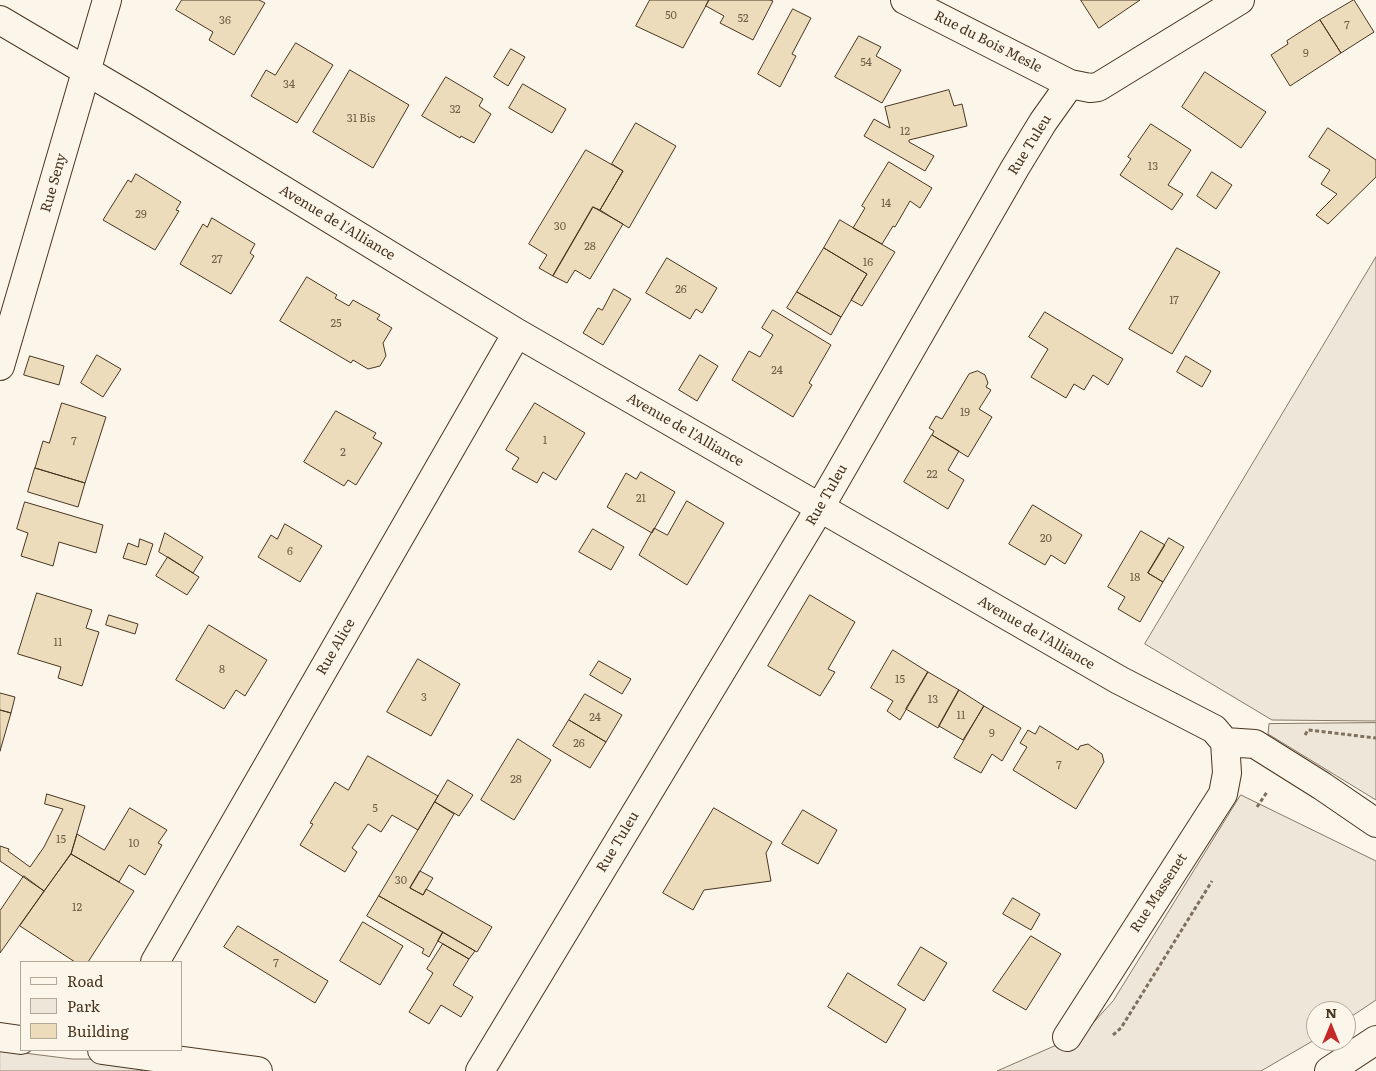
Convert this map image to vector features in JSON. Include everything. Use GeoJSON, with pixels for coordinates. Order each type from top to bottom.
{"type":"FeatureCollection","features":[{"type":"Feature","properties":{"kind":"main road","name":"Rue Seny"},"geometry":{"type":"LineString","coordinates":[[0,366],[107,0]]}},
{"type":"Feature","properties":{"kind":"main road","name":"Rue du Bois Mesle"},"geometry":{"type":"LineString","coordinates":[[905,0],[1070,84]]}},
{"type":"Feature","properties":{"kind":"main road"},"geometry":{"type":"LineString","coordinates":[[1070,84],[1090,88],[1098,87],[1240,0]]}},
{"type":"Feature","properties":{"kind":"main road","name":"Avenue de l'Alliance"},"geometry":{"type":"LineString","coordinates":[[0,20],[87,70],[517,333],[1119,680],[1214,729],[1225,742]]}},
{"type":"Feature","properties":{"kind":"main road","name":"Rue Tuleu"},"geometry":{"type":"LineString","coordinates":[[480,1071],[820,507],[1015,168],[1043,122],[1070,84]]}},
{"type":"Feature","properties":{"kind":"main road","name":"Rue Alice"},"geometry":{"type":"LineString","coordinates":[[156,961],[517,333]]}},
{"type":"Feature","properties":{"kind":"main road"},"geometry":{"type":"LineString","coordinates":[[1225,742],[1254,744],[1376,822]]}},
{"type":"Feature","properties":{"kind":"main road","name":"Rue Massenet"},"geometry":{"type":"LineString","coordinates":[[1067,1037],[1223,794],[1227,773],[1225,742]]}},
{"type":"Feature","properties":{"kind":"main road"},"geometry":{"type":"LineString","coordinates":[[0,1037],[20,1040]]}},
{"type":"Feature","properties":{"kind":"main road"},"geometry":{"type":"LineString","coordinates":[[1330,1071],[1376,1040]]}},
{"type":"Feature","properties":{"kind":"main road"},"geometry":{"type":"LineString","coordinates":[[111,1051],[258,1071]]}},
{"type":"Feature","properties":{"kind":"path"},"geometry":{"type":"LineString","coordinates":[[1308,730],[1376,738]]}},
{"type":"Feature","properties":{"kind":"green space"},"geometry":{"type":"Polygon","coordinates":[[[1376,723],[1376,800],[1268,734],[1269,724],[1376,723]]]}},
{"type":"Feature","properties":{"kind":"green space"},"geometry":{"type":"Polygon","coordinates":[[[1241,795],[1376,861],[1376,1000],[1356,1013],[1356,1001],[1306,1001],[1306,1045],[1261,1071],[997,1071],[1084,1033],[1113,1001],[1241,795]]]}},
{"type":"Feature","properties":{"kind":"green space"},"geometry":{"type":"Polygon","coordinates":[[[0,1050],[72,1059],[108,1059],[143,1071],[0,1071],[0,1050]]]}},
{"type":"Feature","properties":{"kind":"shaded area"},"geometry":{"type":"Polygon","coordinates":[[[1376,257],[1376,721],[1272,720],[1145,644],[1376,257]]]}},
{"type":"Feature","properties":{"kind":"building"},"geometry":{"type":"Polygon","coordinates":[[[182,0],[259,0],[265,3],[234,55],[209,40],[213,32],[176,10],[182,0]]]}},
{"type":"Feature","properties":{"kind":"building"},"geometry":{"type":"Polygon","coordinates":[[[650,0],[709,0],[683,48],[636,26],[650,0]]]}},
{"type":"Feature","properties":{"kind":"building"},"geometry":{"type":"Polygon","coordinates":[[[709,0],[773,1],[753,40],[720,23],[724,16],[706,6],[709,0]]]}},
{"type":"Feature","properties":{"kind":"building"},"geometry":{"type":"Polygon","coordinates":[[[1081,0],[1140,0],[1099,28],[1081,0]]]}},
{"type":"Feature","properties":{"kind":"building"},"geometry":{"type":"Polygon","coordinates":[[[1354,0],[1374,32],[1341,53],[1320,20],[1354,0]]]}},
{"type":"Feature","properties":{"kind":"building"},"geometry":{"type":"Polygon","coordinates":[[[793,9],[811,18],[792,54],[796,56],[780,87],[758,74],[793,9]]]}},
{"type":"Feature","properties":{"kind":"building"},"geometry":{"type":"Polygon","coordinates":[[[1320,20],[1341,53],[1290,86],[1271,55],[1288,44],[1287,41],[1320,20]]]}},
{"type":"Feature","properties":{"kind":"building"},"geometry":{"type":"Polygon","coordinates":[[[859,36],[881,47],[876,56],[901,70],[882,103],[835,77],[859,36]]]}},
{"type":"Feature","properties":{"kind":"building"},"geometry":{"type":"Polygon","coordinates":[[[296,43],[333,65],[297,123],[251,96],[266,70],[275,75],[296,43]]]}},
{"type":"Feature","properties":{"kind":"building"},"geometry":{"type":"Polygon","coordinates":[[[511,49],[525,57],[508,86],[494,77],[511,49]]]}},
{"type":"Feature","properties":{"kind":"building"},"geometry":{"type":"Polygon","coordinates":[[[350,70],[409,105],[373,168],[313,132],[350,70]]]}},
{"type":"Feature","properties":{"kind":"building"},"geometry":{"type":"Polygon","coordinates":[[[1205,72],[1266,112],[1241,148],[1182,107],[1205,72]]]}},
{"type":"Feature","properties":{"kind":"building"},"geometry":{"type":"Polygon","coordinates":[[[446,77],[483,99],[479,106],[491,114],[474,143],[461,136],[460,138],[422,116],[446,77]]]}},
{"type":"Feature","properties":{"kind":"building"},"geometry":{"type":"Polygon","coordinates":[[[523,84],[566,109],[552,133],[509,108],[523,84]]]}},
{"type":"Feature","properties":{"kind":"building"},"geometry":{"type":"Polygon","coordinates":[[[949,90],[954,106],[962,104],[967,126],[909,140],[909,142],[934,156],[925,171],[864,136],[874,119],[890,128],[885,107],[949,90]]]}},
{"type":"Feature","properties":{"kind":"building"},"geometry":{"type":"Polygon","coordinates":[[[636,123],[676,146],[629,228],[600,210],[623,171],[612,164],[636,123]]]}},
{"type":"Feature","properties":{"kind":"building"},"geometry":{"type":"Polygon","coordinates":[[[1151,124],[1191,150],[1168,185],[1183,194],[1172,210],[1120,175],[1131,159],[1128,157],[1151,124]]]}},
{"type":"Feature","properties":{"kind":"building"},"geometry":{"type":"Polygon","coordinates":[[[1328,128],[1376,160],[1376,177],[1328,224],[1316,215],[1337,194],[1321,184],[1330,170],[1309,157],[1328,128]]]}},
{"type":"Feature","properties":{"kind":"building"},"geometry":{"type":"Polygon","coordinates":[[[586,150],[623,171],[600,210],[593,207],[553,276],[539,268],[547,255],[529,244],[586,150]]]}},
{"type":"Feature","properties":{"kind":"building"},"geometry":{"type":"Polygon","coordinates":[[[889,162],[932,188],[920,208],[910,201],[895,227],[893,226],[882,244],[853,228],[865,208],[862,206],[889,162]]]}},
{"type":"Feature","properties":{"kind":"building"},"geometry":{"type":"Polygon","coordinates":[[[1212,172],[1232,185],[1216,209],[1197,196],[1212,172]]]}},
{"type":"Feature","properties":{"kind":"building"},"geometry":{"type":"Polygon","coordinates":[[[136,174],[181,202],[176,210],[179,211],[155,250],[103,220],[128,180],[131,182],[136,174]]]}},
{"type":"Feature","properties":{"kind":"building"},"geometry":{"type":"Polygon","coordinates":[[[593,207],[623,224],[590,279],[575,270],[567,283],[553,276],[593,207]]]}},
{"type":"Feature","properties":{"kind":"building"},"geometry":{"type":"Polygon","coordinates":[[[212,218],[255,244],[250,253],[254,256],[231,294],[180,264],[203,224],[207,227],[212,218]]]}},
{"type":"Feature","properties":{"kind":"building"},"geometry":{"type":"Polygon","coordinates":[[[840,220],[895,252],[862,306],[851,300],[867,274],[824,248],[840,220]]]}},
{"type":"Feature","properties":{"kind":"building"},"geometry":{"type":"Polygon","coordinates":[[[824,248],[867,274],[841,317],[797,292],[824,248]]]}},
{"type":"Feature","properties":{"kind":"building"},"geometry":{"type":"Polygon","coordinates":[[[1177,248],[1220,272],[1172,354],[1129,329],[1177,248]]]}},
{"type":"Feature","properties":{"kind":"building"},"geometry":{"type":"Polygon","coordinates":[[[667,258],[717,288],[702,313],[696,309],[690,319],[646,293],[667,258]]]}},
{"type":"Feature","properties":{"kind":"building"},"geometry":{"type":"Polygon","coordinates":[[[307,277],[337,295],[335,298],[349,306],[353,300],[380,315],[377,319],[392,328],[383,343],[386,356],[380,366],[368,369],[353,360],[351,363],[280,321],[307,277]]]}},
{"type":"Feature","properties":{"kind":"building"},"geometry":{"type":"Polygon","coordinates":[[[614,289],[631,299],[603,345],[583,333],[598,308],[602,310],[614,289]]]}},
{"type":"Feature","properties":{"kind":"building"},"geometry":{"type":"Polygon","coordinates":[[[797,292],[841,317],[831,335],[787,308],[797,292]]]}},
{"type":"Feature","properties":{"kind":"building"},"geometry":{"type":"Polygon","coordinates":[[[773,310],[831,345],[809,383],[812,385],[793,417],[732,380],[749,351],[760,357],[773,335],[762,328],[773,310]]]}},
{"type":"Feature","properties":{"kind":"building"},"geometry":{"type":"Polygon","coordinates":[[[1045,312],[1123,359],[1108,385],[1093,375],[1084,390],[1074,384],[1066,398],[1031,377],[1048,349],[1029,337],[1045,312]]]}},
{"type":"Feature","properties":{"kind":"building"},"geometry":{"type":"Polygon","coordinates":[[[97,355],[121,369],[103,397],[81,383],[97,355]]]}},
{"type":"Feature","properties":{"kind":"building"},"geometry":{"type":"Polygon","coordinates":[[[700,355],[718,366],[697,401],[679,390],[700,355]]]}},
{"type":"Feature","properties":{"kind":"building"},"geometry":{"type":"Polygon","coordinates":[[[30,356],[64,366],[59,385],[24,375],[30,356]]]}},
{"type":"Feature","properties":{"kind":"building"},"geometry":{"type":"Polygon","coordinates":[[[1186,356],[1211,371],[1202,387],[1177,372],[1186,356]]]}},
{"type":"Feature","properties":{"kind":"building"},"geometry":{"type":"Polygon","coordinates":[[[978,371],[985,375],[988,383],[986,387],[991,390],[979,409],[992,417],[968,457],[932,435],[934,431],[929,428],[936,416],[942,419],[969,374],[978,371]]]}},
{"type":"Feature","properties":{"kind":"building"},"geometry":{"type":"Polygon","coordinates":[[[62,403],[106,417],[85,483],[35,468],[43,441],[49,443],[62,403]]]}},
{"type":"Feature","properties":{"kind":"building"},"geometry":{"type":"Polygon","coordinates":[[[535,403],[585,433],[556,480],[543,472],[537,483],[512,469],[519,458],[506,450],[535,403]]]}},
{"type":"Feature","properties":{"kind":"building"},"geometry":{"type":"Polygon","coordinates":[[[336,411],[376,433],[373,438],[382,443],[356,485],[348,480],[344,486],[304,462],[336,411]]]}},
{"type":"Feature","properties":{"kind":"building"},"geometry":{"type":"Polygon","coordinates":[[[932,435],[959,451],[948,470],[964,480],[948,509],[904,482],[932,435]]]}},
{"type":"Feature","properties":{"kind":"building"},"geometry":{"type":"Polygon","coordinates":[[[35,468],[85,483],[78,507],[28,492],[35,468]]]}},
{"type":"Feature","properties":{"kind":"building"},"geometry":{"type":"Polygon","coordinates":[[[641,472],[675,492],[652,533],[607,507],[626,473],[636,479],[641,472]]]}},
{"type":"Feature","properties":{"kind":"building"},"geometry":{"type":"Polygon","coordinates":[[[687,501],[724,523],[687,585],[639,555],[654,528],[667,535],[687,501]]]}},
{"type":"Feature","properties":{"kind":"building"},"geometry":{"type":"Polygon","coordinates":[[[25,502],[103,525],[96,553],[59,542],[53,566],[21,556],[28,533],[17,529],[25,502]]]}},
{"type":"Feature","properties":{"kind":"building"},"geometry":{"type":"Polygon","coordinates":[[[1033,505],[1082,535],[1065,564],[1051,555],[1045,565],[1009,544],[1033,505]]]}},
{"type":"Feature","properties":{"kind":"building"},"geometry":{"type":"Polygon","coordinates":[[[285,524],[322,546],[300,582],[258,557],[271,535],[277,539],[285,524]]]}},
{"type":"Feature","properties":{"kind":"building"},"geometry":{"type":"Polygon","coordinates":[[[593,529],[624,547],[611,570],[579,552],[593,529]]]}},
{"type":"Feature","properties":{"kind":"building"},"geometry":{"type":"Polygon","coordinates":[[[1141,531],[1165,545],[1148,573],[1163,582],[1140,622],[1118,609],[1125,597],[1108,587],[1141,531]]]}},
{"type":"Feature","properties":{"kind":"building"},"geometry":{"type":"Polygon","coordinates":[[[165,533],[203,557],[193,573],[159,552],[165,533]]]}},
{"type":"Feature","properties":{"kind":"building"},"geometry":{"type":"Polygon","coordinates":[[[1169,538],[1184,547],[1163,582],[1148,573],[1169,538]]]}},
{"type":"Feature","properties":{"kind":"building"},"geometry":{"type":"Polygon","coordinates":[[[140,539],[153,544],[146,565],[123,558],[128,543],[138,547],[140,539]]]}},
{"type":"Feature","properties":{"kind":"building"},"geometry":{"type":"Polygon","coordinates":[[[168,557],[199,577],[187,595],[156,576],[168,557]]]}},
{"type":"Feature","properties":{"kind":"building"},"geometry":{"type":"Polygon","coordinates":[[[37,593],[92,610],[86,628],[99,632],[82,686],[58,678],[61,667],[18,654],[37,593]]]}},
{"type":"Feature","properties":{"kind":"building"},"geometry":{"type":"Polygon","coordinates":[[[810,595],[855,622],[828,669],[835,672],[820,696],[768,666],[810,595]]]}},
{"type":"Feature","properties":{"kind":"building"},"geometry":{"type":"Polygon","coordinates":[[[109,615],[138,624],[135,634],[106,625],[109,615]]]}},
{"type":"Feature","properties":{"kind":"building"},"geometry":{"type":"Polygon","coordinates":[[[209,625],[267,660],[245,696],[236,690],[224,709],[176,680],[209,625]]]}},
{"type":"Feature","properties":{"kind":"building"},"geometry":{"type":"Polygon","coordinates":[[[893,650],[928,672],[900,720],[887,711],[893,701],[871,688],[893,650]]]}},
{"type":"Feature","properties":{"kind":"building"},"geometry":{"type":"Polygon","coordinates":[[[418,659],[460,684],[431,736],[387,712],[418,659]]]}},
{"type":"Feature","properties":{"kind":"building"},"geometry":{"type":"Polygon","coordinates":[[[599,661],[631,679],[622,694],[590,675],[599,661]]]}},
{"type":"Feature","properties":{"kind":"building"},"geometry":{"type":"Polygon","coordinates":[[[928,672],[959,690],[938,728],[906,709],[928,672]]]}},
{"type":"Feature","properties":{"kind":"building"},"geometry":{"type":"Polygon","coordinates":[[[959,690],[984,706],[963,740],[939,726],[959,690]]]}},
{"type":"Feature","properties":{"kind":"building"},"geometry":{"type":"Polygon","coordinates":[[[0,693],[15,697],[11,713],[0,710],[0,693]]]}},
{"type":"Feature","properties":{"kind":"building"},"geometry":{"type":"Polygon","coordinates":[[[585,694],[622,715],[606,742],[569,720],[585,694]]]}},
{"type":"Feature","properties":{"kind":"building"},"geometry":{"type":"Polygon","coordinates":[[[984,706],[1021,728],[1002,761],[992,754],[981,773],[954,758],[984,706]]]}},
{"type":"Feature","properties":{"kind":"building"},"geometry":{"type":"Polygon","coordinates":[[[0,710],[11,713],[0,751],[0,710]]]}},
{"type":"Feature","properties":{"kind":"building"},"geometry":{"type":"Polygon","coordinates":[[[569,720],[606,742],[590,768],[553,746],[569,720]]]}},
{"type":"Feature","properties":{"kind":"building"},"geometry":{"type":"Polygon","coordinates":[[[1040,726],[1078,750],[1080,746],[1088,744],[1102,754],[1104,762],[1076,809],[1013,770],[1027,747],[1020,743],[1028,730],[1035,734],[1040,726]]]}},
{"type":"Feature","properties":{"kind":"building"},"geometry":{"type":"Polygon","coordinates":[[[518,739],[551,760],[514,820],[481,800],[518,739]]]}},
{"type":"Feature","properties":{"kind":"building"},"geometry":{"type":"Polygon","coordinates":[[[368,756],[438,796],[418,830],[392,815],[381,832],[368,824],[352,848],[357,852],[345,872],[300,845],[313,824],[310,823],[335,782],[348,790],[368,756]]]}},
{"type":"Feature","properties":{"kind":"building"},"geometry":{"type":"Polygon","coordinates":[[[448,780],[473,795],[459,816],[435,802],[448,780]]]}},
{"type":"Feature","properties":{"kind":"building"},"geometry":{"type":"Polygon","coordinates":[[[47,794],[85,806],[71,854],[44,891],[0,861],[0,846],[9,849],[8,851],[30,867],[44,847],[63,809],[45,804],[47,794]]]}},
{"type":"Feature","properties":{"kind":"building"},"geometry":{"type":"Polygon","coordinates":[[[435,802],[454,814],[410,888],[423,895],[426,889],[492,927],[477,952],[379,896],[435,802]]]}},
{"type":"Feature","properties":{"kind":"building"},"geometry":{"type":"Polygon","coordinates":[[[130,808],[167,830],[158,843],[162,845],[145,875],[129,865],[119,882],[71,854],[77,834],[104,850],[130,808]]]}},
{"type":"Feature","properties":{"kind":"building"},"geometry":{"type":"Polygon","coordinates":[[[714,808],[772,842],[766,853],[771,881],[704,890],[693,910],[663,893],[714,808]]]}},
{"type":"Feature","properties":{"kind":"building"},"geometry":{"type":"Polygon","coordinates":[[[803,810],[837,830],[818,864],[782,844],[803,810]]]}},
{"type":"Feature","properties":{"kind":"building"},"geometry":{"type":"Polygon","coordinates":[[[71,854],[134,891],[89,961],[73,961],[20,926],[71,854]]]}},
{"type":"Feature","properties":{"kind":"building"},"geometry":{"type":"Polygon","coordinates":[[[420,871],[433,878],[423,895],[410,888],[420,871]]]}},
{"type":"Feature","properties":{"kind":"building"},"geometry":{"type":"Polygon","coordinates":[[[24,876],[44,891],[0,953],[0,911],[24,876]]]}},
{"type":"Feature","properties":{"kind":"building"},"geometry":{"type":"Polygon","coordinates":[[[379,896],[443,932],[429,957],[422,953],[424,949],[367,916],[379,896]]]}},
{"type":"Feature","properties":{"kind":"building"},"geometry":{"type":"Polygon","coordinates":[[[1013,898],[1040,914],[1031,930],[1003,914],[1013,898]]]}},
{"type":"Feature","properties":{"kind":"building"},"geometry":{"type":"Polygon","coordinates":[[[363,922],[403,946],[380,985],[340,961],[363,922]]]}},
{"type":"Feature","properties":{"kind":"building"},"geometry":{"type":"Polygon","coordinates":[[[238,926],[328,981],[315,1003],[224,947],[238,926]]]}},
{"type":"Feature","properties":{"kind":"building"},"geometry":{"type":"Polygon","coordinates":[[[443,932],[475,951],[469,959],[438,941],[443,932]]]}},
{"type":"Feature","properties":{"kind":"building"},"geometry":{"type":"Polygon","coordinates":[[[1031,936],[1061,954],[1026,1010],[993,991],[1031,936]]]}},
{"type":"Feature","properties":{"kind":"building"},"geometry":{"type":"Polygon","coordinates":[[[443,944],[469,959],[453,985],[473,997],[461,1017],[441,1005],[429,1024],[409,1012],[433,973],[427,969],[443,944]]]}},
{"type":"Feature","properties":{"kind":"building"},"geometry":{"type":"Polygon","coordinates":[[[921,947],[947,963],[924,1001],[898,985],[921,947]]]}},
{"type":"Feature","properties":{"kind":"building"},"geometry":{"type":"Polygon","coordinates":[[[848,973],[906,1009],[886,1043],[828,1007],[848,973]]]}}]}
